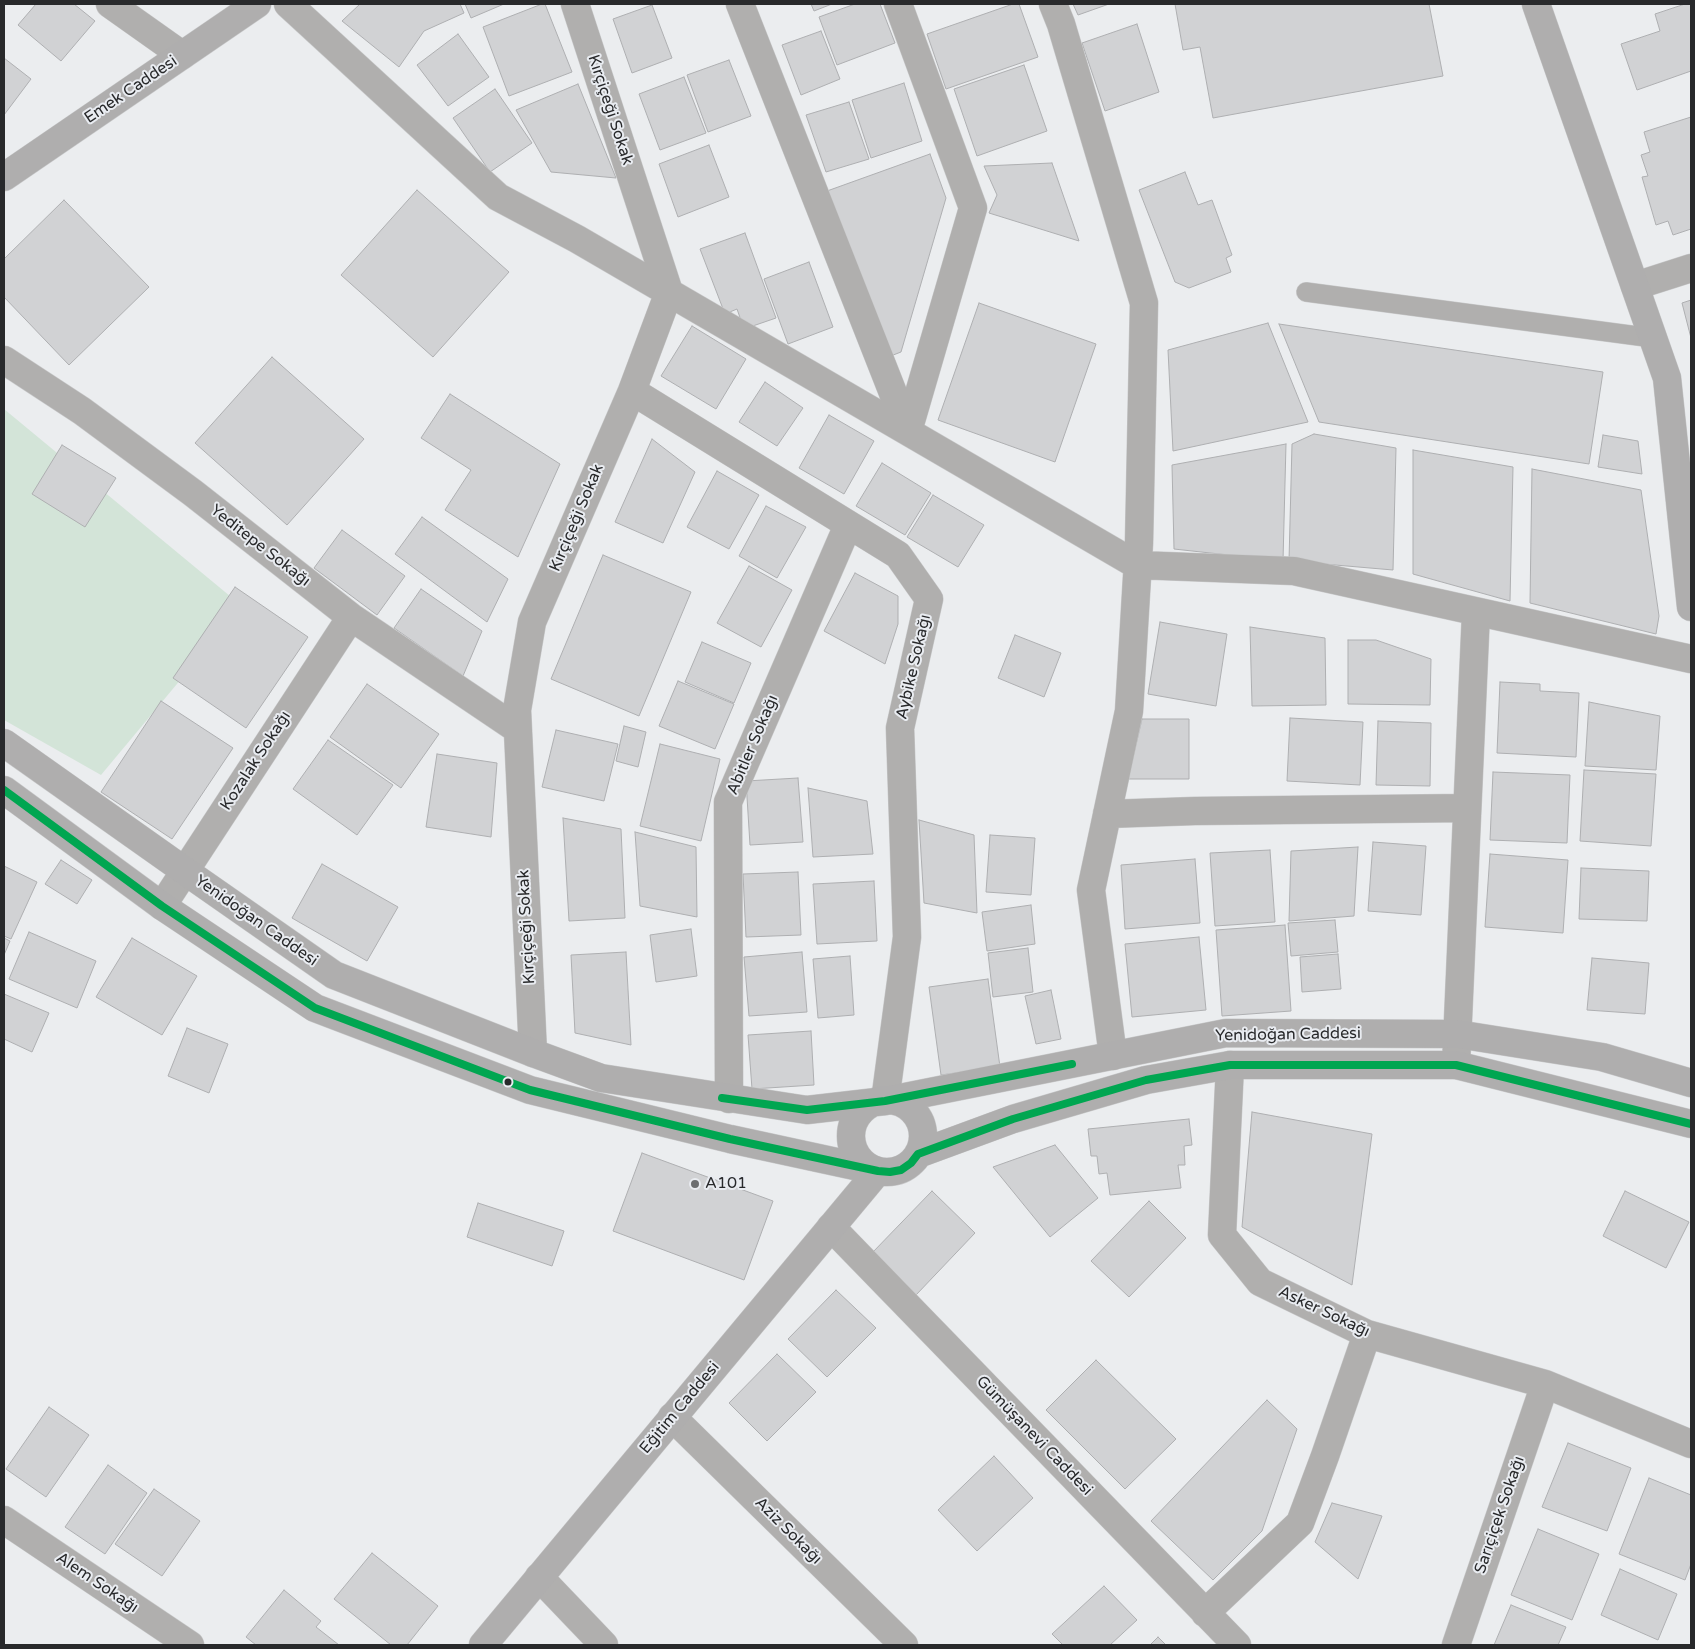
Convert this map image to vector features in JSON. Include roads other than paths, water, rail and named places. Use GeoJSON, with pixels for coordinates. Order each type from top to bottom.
{"type":"FeatureCollection","features":[{"type":"Feature","properties":{"kind":"street"},"geometry":{"type":"LineString","coordinates":[[110,4],[182,55]]}},
{"type":"Feature","properties":{"kind":"street","name":"Emek Caddesi"},"geometry":{"type":"LineString","coordinates":[[4,176],[258,4]]}},
{"type":"Feature","properties":{"kind":"street"},"geometry":{"type":"LineString","coordinates":[[288,4],[498,197],[577,239],[1137,565],[1294,571],[1691,659]]}},
{"type":"Feature","properties":{"kind":"street","name":"Kırçiçeği Sokak"},"geometry":{"type":"LineString","coordinates":[[533,1053],[516,710],[532,622],[632,391],[669,292],[575,4]]}},
{"type":"Feature","properties":{"kind":"street"},"geometry":{"type":"LineString","coordinates":[[740,4],[908,431]]}},
{"type":"Feature","properties":{"kind":"street"},"geometry":{"type":"LineString","coordinates":[[898,4],[973,208],[908,431]]}},
{"type":"Feature","properties":{"kind":"street"},"geometry":{"type":"LineString","coordinates":[[1053,4],[1064,33],[1144,303],[1137,565],[1129,711],[1091,890],[1113,1056]]}},
{"type":"Feature","properties":{"kind":"street"},"geometry":{"type":"LineString","coordinates":[[1536,4],[1667,378],[1691,607]]}},
{"type":"Feature","properties":{"kind":"street"},"geometry":{"type":"LineString","coordinates":[[1635,286],[1691,268]]}},
{"type":"Feature","properties":{"kind":"street","name":"Yeditepe Sokağı"},"geometry":{"type":"LineString","coordinates":[[4,360],[82,410],[193,493],[351,617],[517,729]]}},
{"type":"Feature","properties":{"kind":"street","name":"Aybike Sokağı"},"geometry":{"type":"LineString","coordinates":[[632,391],[898,556],[930,599],[900,728],[907,938],[885,1101]]}},
{"type":"Feature","properties":{"kind":"street","name":"Abitler Sokağı"},"geometry":{"type":"LineString","coordinates":[[729,1099],[728,802],[848,525]]}},
{"type":"Feature","properties":{"kind":"street"},"geometry":{"type":"LineString","coordinates":[[1456,1065],[1476,612]]}},
{"type":"Feature","properties":{"kind":"street","name":"Kozalak Sokağı"},"geometry":{"type":"LineString","coordinates":[[162,906],[351,617]]}},
{"type":"Feature","properties":{"kind":"street","name":"Yenidoğan Caddesi"},"geometry":{"type":"LineString","coordinates":[[4,743],[334,974],[601,1078],[806,1110],[885,1101],[1226,1034],[1457,1034],[1602,1057],[1691,1083]]}},
{"type":"Feature","properties":{"kind":"street"},"geometry":{"type":"LineString","coordinates":[[5,793],[162,906],[315,1008],[530,1090],[730,1139],[878,1171],[890,1172],[901,1170],[911,1163],[918,1154],[923,1136],[917,1118],[911,1110],[895,1101],[874,1103],[864,1108],[856,1117],[852,1133],[853,1149],[859,1160],[868,1167],[878,1171]]}},
{"type":"Feature","properties":{"kind":"street"},"geometry":{"type":"LineString","coordinates":[[1107,814],[1195,811],[1467,808]]}},
{"type":"Feature","properties":{"kind":"street"},"geometry":{"type":"LineString","coordinates":[[530,1090],[533,1053]]}},
{"type":"Feature","properties":{"kind":"street","name":"Yenidoğan Caddesi"},"geometry":{"type":"LineString","coordinates":[[918,1154],[1013,1119],[1146,1080],[1230,1065],[1456,1065],[1691,1124]]}},
{"type":"Feature","properties":{"kind":"street","name":"Asker Sokağı"},"geometry":{"type":"LineString","coordinates":[[1230,1065],[1222,1235],[1260,1282],[1366,1334],[1545,1384],[1691,1444]]}},
{"type":"Feature","properties":{"kind":"street","name":"Eğitim Caddesi"},"geometry":{"type":"LineString","coordinates":[[483,1645],[878,1171]]}},
{"type":"Feature","properties":{"kind":"street","name":"Gümüşanevi Caddesi"},"geometry":{"type":"LineString","coordinates":[[832,1227],[1237,1645]]}},
{"type":"Feature","properties":{"kind":"street"},"geometry":{"type":"LineString","coordinates":[[1205,1612],[1300,1523],[1325,1456],[1366,1334]]}},
{"type":"Feature","properties":{"kind":"street","name":"Sarıçiçek Sokağı"},"geometry":{"type":"LineString","coordinates":[[1456,1645],[1545,1384]]}},
{"type":"Feature","properties":{"kind":"street","name":"Aziz Sokağı"},"geometry":{"type":"LineString","coordinates":[[672,1417],[904,1645]]}},
{"type":"Feature","properties":{"kind":"street","name":"Alem Sokağı"},"geometry":{"type":"LineString","coordinates":[[4,1520],[190,1645]]}},
{"type":"Feature","properties":{"kind":"street"},"geometry":{"type":"LineString","coordinates":[[539,1577],[604,1645]]}},
{"type":"Feature","properties":{"kind":"lane"},"geometry":{"type":"LineString","coordinates":[[1306,292],[1653,338]]}},
{"type":"Feature","properties":{"kind":"place","name":"A101"},"geometry":{"type":"Point","coordinates":[695,1184]}}]}
